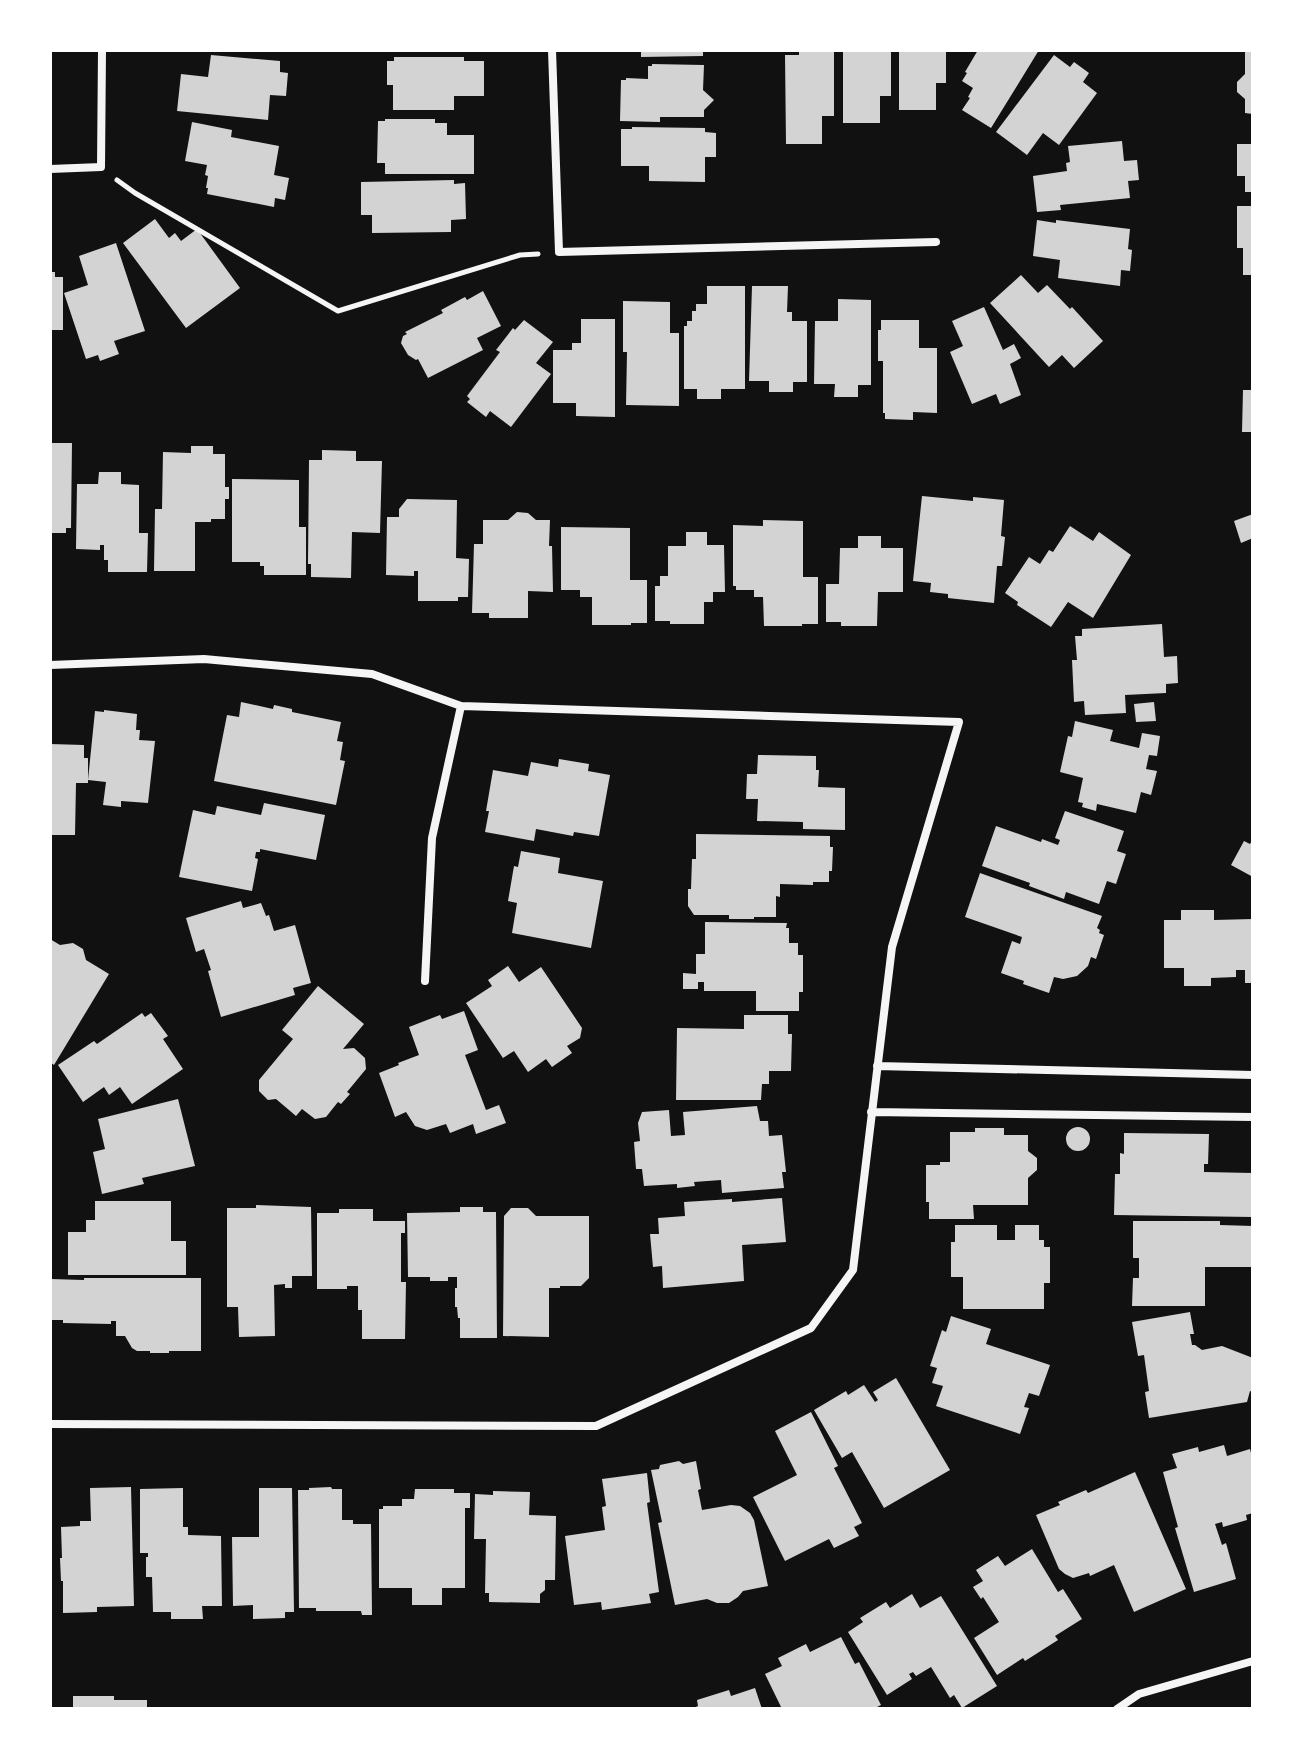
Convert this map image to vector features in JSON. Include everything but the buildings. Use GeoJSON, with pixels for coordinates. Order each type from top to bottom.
{"type":"FeatureCollection","features":[{"type":"Feature","properties":{"kind":"street"},"geometry":{"type":"LineString","coordinates":[[50,169],[101,167],[102,50]]}},
{"type":"Feature","properties":{"kind":"street"},"geometry":{"type":"LineString","coordinates":[[552,50],[559,252],[936,242]]}},
{"type":"Feature","properties":{"kind":"street"},"geometry":{"type":"LineString","coordinates":[[50,665],[204,659],[372,674],[461,706],[959,722],[892,947],[853,1270],[811,1328],[596,1426],[50,1424]]}},
{"type":"Feature","properties":{"kind":"street"},"geometry":{"type":"LineString","coordinates":[[425,981],[432,838],[461,706]]}},
{"type":"Feature","properties":{"kind":"street"},"geometry":{"type":"LineString","coordinates":[[877,1066],[1253,1075]]}},
{"type":"Feature","properties":{"kind":"street"},"geometry":{"type":"LineString","coordinates":[[871,1112],[1253,1117]]}},
{"type":"Feature","properties":{"kind":"street"},"geometry":{"type":"LineString","coordinates":[[1117,1709],[1139,1694],[1253,1661]]}},
{"type":"Feature","properties":{"kind":"path"},"geometry":{"type":"LineString","coordinates":[[101,167],[135,193],[338,311],[520,255],[559,252]]}}]}
